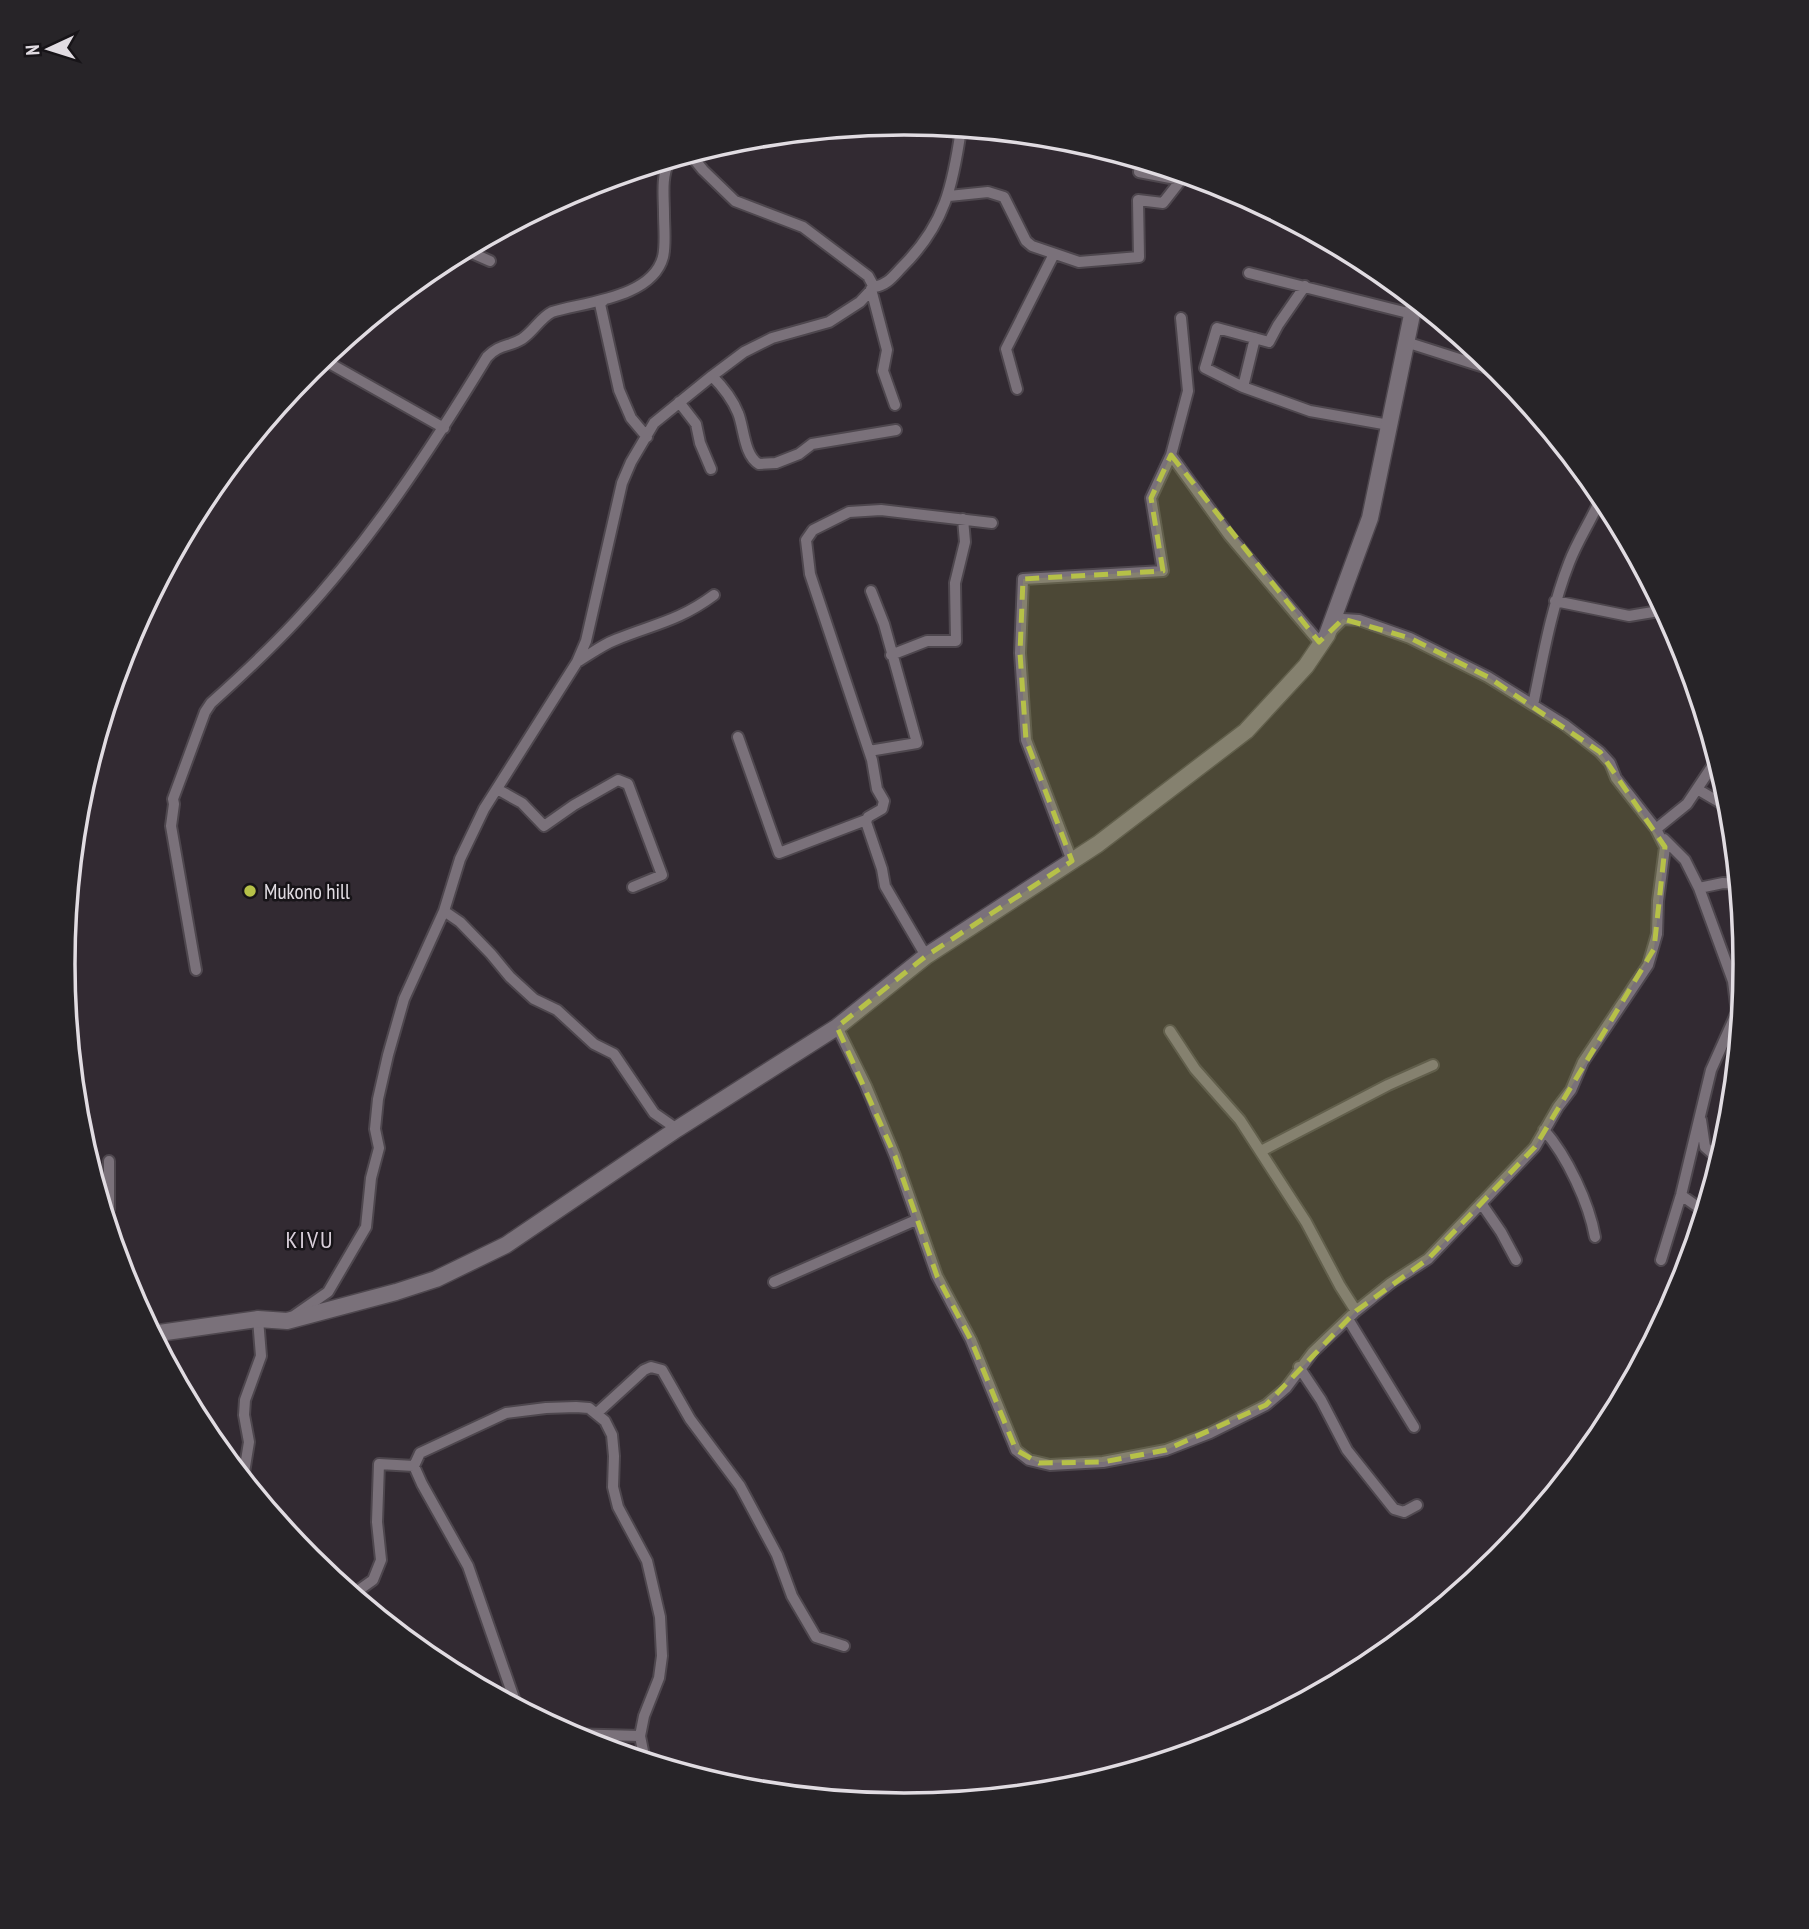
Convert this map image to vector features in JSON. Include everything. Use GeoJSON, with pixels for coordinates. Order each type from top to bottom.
{"type":"FeatureCollection","features":[{"type":"Feature","properties":{"kind":"street"},"geometry":{"type":"LineString","coordinates":[[286,1321],[328,1292],[366,1227],[371,1178],[379,1148],[375,1129],[378,1099],[404,999],[444,911],[460,859],[484,810],[577,662],[586,641],[622,483],[631,462],[654,423],[744,352],[772,338],[829,322],[860,302],[872,288],[887,283],[923,244],[939,221],[949,196],[960,137]]}},
{"type":"Feature","properties":{"kind":"street"},"geometry":{"type":"LineString","coordinates":[[696,162],[735,201],[803,227],[868,276],[887,350],[883,371],[895,405]]}},
{"type":"Feature","properties":{"kind":"street"},"geometry":{"type":"LineString","coordinates":[[1139,170],[1139,172],[1162,176]]}},
{"type":"Feature","properties":{"kind":"street"},"geometry":{"type":"LineString","coordinates":[[197,970],[171,826],[173,799],[201,722],[211,703],[297,621],[370,533],[444,428],[487,357],[495,349],[524,337],[552,312],[619,296],[646,280],[660,264],[664,244],[663,179],[666,171]]}},
{"type":"Feature","properties":{"kind":"street"},"geometry":{"type":"LineString","coordinates":[[949,196],[988,192],[1004,197],[1026,241],[1079,262],[1139,257],[1138,200],[1163,203],[1179,182]]}},
{"type":"Feature","properties":{"kind":"street"},"geometry":{"type":"LineString","coordinates":[[1017,389],[1006,349],[1054,254]]}},
{"type":"Feature","properties":{"kind":"street"},"geometry":{"type":"LineString","coordinates":[[476,255],[490,261]]}},
{"type":"Feature","properties":{"kind":"street"},"geometry":{"type":"LineString","coordinates":[[1249,273],[1408,306]]}},
{"type":"Feature","properties":{"kind":"street"},"geometry":{"type":"LineString","coordinates":[[1305,286],[1269,342],[1217,328],[1205,368],[1243,387],[1310,411],[1390,425]]}},
{"type":"Feature","properties":{"kind":"street"},"geometry":{"type":"LineString","coordinates":[[603,301],[600,304],[618,390],[631,418],[647,437]]}},
{"type":"Feature","properties":{"kind":"street"},"geometry":{"type":"LineString","coordinates":[[1324,639],[1370,518],[1412,310]]}},
{"type":"Feature","properties":{"kind":"street"},"geometry":{"type":"LineString","coordinates":[[1072,861],[1026,740],[1020,653],[1023,579],[1163,571],[1151,498],[1171,455],[1188,391],[1181,318]]}},
{"type":"Feature","properties":{"kind":"street"},"geometry":{"type":"LineString","coordinates":[[1243,387],[1255,338]]}},
{"type":"Feature","properties":{"kind":"street"},"geometry":{"type":"LineString","coordinates":[[1406,340],[1476,365]]}},
{"type":"Feature","properties":{"kind":"street"},"geometry":{"type":"LineString","coordinates":[[332,365],[444,428]]}},
{"type":"Feature","properties":{"kind":"street"},"geometry":{"type":"LineString","coordinates":[[712,376],[726,390],[738,411],[751,457],[759,464],[776,463],[812,444],[895,430]]}},
{"type":"Feature","properties":{"kind":"street"},"geometry":{"type":"LineString","coordinates":[[679,402],[696,424],[700,443],[711,469]]}},
{"type":"Feature","properties":{"kind":"street"},"geometry":{"type":"LineString","coordinates":[[1171,455],[1230,535],[1324,639]]}},
{"type":"Feature","properties":{"kind":"street"},"geometry":{"type":"LineString","coordinates":[[1533,705],[1555,601],[1570,559],[1597,509]]}},
{"type":"Feature","properties":{"kind":"street"},"geometry":{"type":"LineString","coordinates":[[738,737],[779,853],[866,820],[882,809],[885,804],[877,789],[869,751],[810,574],[806,537],[813,530],[849,512],[881,510],[992,523]]}},
{"type":"Feature","properties":{"kind":"street"},"geometry":{"type":"LineString","coordinates":[[891,655],[927,641],[956,641],[955,583],[965,542],[963,519]]}},
{"type":"Feature","properties":{"kind":"street"},"geometry":{"type":"LineString","coordinates":[[869,751],[917,743],[884,624],[871,591]]}},
{"type":"Feature","properties":{"kind":"street"},"geometry":{"type":"LineString","coordinates":[[577,662],[612,641],[694,610],[714,595]]}},
{"type":"Feature","properties":{"kind":"street"},"geometry":{"type":"LineString","coordinates":[[1555,601],[1629,616],[1654,612]]}},
{"type":"Feature","properties":{"kind":"street"},"geometry":{"type":"LineString","coordinates":[[162,1333],[258,1319],[286,1321],[436,1279],[506,1245],[677,1129],[837,1027],[926,956],[1098,844],[1245,731],[1306,666],[1324,639],[1343,619],[1359,620],[1432,649],[1488,677],[1600,752],[1616,778],[1659,833],[1685,860],[1699,888],[1733,983]]}},
{"type":"Feature","properties":{"kind":"street"},"geometry":{"type":"LineString","coordinates":[[1659,833],[1687,804],[1710,769]]}},
{"type":"Feature","properties":{"kind":"street"},"geometry":{"type":"LineString","coordinates":[[497,789],[522,803],[544,826],[618,780],[628,784],[662,874],[633,887]]}},
{"type":"Feature","properties":{"kind":"street"},"geometry":{"type":"LineString","coordinates":[[1697,789],[1718,801]]}},
{"type":"Feature","properties":{"kind":"street"},"geometry":{"type":"LineString","coordinates":[[866,820],[885,886],[926,956]]}},
{"type":"Feature","properties":{"kind":"street"},"geometry":{"type":"LineString","coordinates":[[837,1027],[866,1086],[895,1156],[937,1276],[971,1340],[1016,1450],[1039,1463],[1050,1465],[1103,1462],[1166,1450],[1210,1433],[1266,1405],[1286,1388],[1299,1367],[1352,1315],[1391,1283],[1428,1259],[1535,1147],[1571,1090],[1583,1062],[1648,965],[1657,934],[1665,847],[1659,833]]}},
{"type":"Feature","properties":{"kind":"street"},"geometry":{"type":"LineString","coordinates":[[1699,888],[1730,883]]}},
{"type":"Feature","properties":{"kind":"street"},"geometry":{"type":"LineString","coordinates":[[444,911],[468,929],[510,977],[534,999],[557,1010],[594,1044],[614,1054],[654,1113],[677,1129]]}},
{"type":"Feature","properties":{"kind":"street"},"geometry":{"type":"LineString","coordinates":[[1661,1260],[1681,1195],[1710,1070],[1731,1029]]}},
{"type":"Feature","properties":{"kind":"street"},"geometry":{"type":"LineString","coordinates":[[1170,1031],[1195,1069],[1240,1120],[1306,1222],[1340,1286],[1352,1315],[1414,1427]]}},
{"type":"Feature","properties":{"kind":"street"},"geometry":{"type":"LineString","coordinates":[[1261,1151],[1388,1085],[1433,1065]]}},
{"type":"Feature","properties":{"kind":"street"},"geometry":{"type":"LineString","coordinates":[[1700,1114],[1705,1147],[1711,1153]]}},
{"type":"Feature","properties":{"kind":"street"},"geometry":{"type":"LineString","coordinates":[[1545,1130],[1553,1139],[1577,1185],[1592,1220],[1595,1237]]}},
{"type":"Feature","properties":{"kind":"street"},"geometry":{"type":"LineString","coordinates":[[1690,1153],[1705,1147]]}},
{"type":"Feature","properties":{"kind":"street"},"geometry":{"type":"LineString","coordinates":[[109,1161],[109,1196]]}},
{"type":"Feature","properties":{"kind":"street"},"geometry":{"type":"LineString","coordinates":[[1681,1195],[1697,1206]]}},
{"type":"Feature","properties":{"kind":"street"},"geometry":{"type":"LineString","coordinates":[[1480,1203],[1501,1232],[1516,1260]]}},
{"type":"Feature","properties":{"kind":"street"},"geometry":{"type":"LineString","coordinates":[[774,1282],[916,1220]]}},
{"type":"Feature","properties":{"kind":"street"},"geometry":{"type":"LineString","coordinates":[[245,1466],[249,1443],[244,1415],[245,1400],[261,1356],[258,1319]]}},
{"type":"Feature","properties":{"kind":"street"},"geometry":{"type":"LineString","coordinates":[[597,1413],[644,1370],[651,1367],[662,1370],[690,1419],[740,1486],[776,1555],[792,1596],[816,1637],[844,1646]]}},
{"type":"Feature","properties":{"kind":"street"},"geometry":{"type":"LineString","coordinates":[[1299,1367],[1321,1400],[1346,1450],[1394,1509],[1404,1512],[1417,1505]]}},
{"type":"Feature","properties":{"kind":"street"},"geometry":{"type":"LineString","coordinates":[[513,1695],[468,1566],[414,1466],[420,1453],[506,1413],[546,1408],[589,1408],[605,1421],[612,1435],[613,1487],[618,1507],[647,1561],[660,1617],[662,1656],[659,1678],[644,1716],[640,1736],[643,1751]]}},
{"type":"Feature","properties":{"kind":"street"},"geometry":{"type":"LineString","coordinates":[[360,1589],[373,1580],[381,1560],[377,1522],[379,1464],[414,1466]]}},
{"type":"Feature","properties":{"kind":"street"},"geometry":{"type":"LineString","coordinates":[[597,1735],[640,1736]]}},
{"type":"Feature","properties":{"kind":"highlighted area"},"geometry":{"type":"Polygon","coordinates":[[[1171,455],[1319,642],[1343,619],[1410,638],[1488,677],[1600,752],[1665,847],[1654,949],[1535,1147],[1428,1259],[1356,1311],[1266,1405],[1166,1450],[1103,1462],[1039,1463],[1016,1450],[971,1340],[937,1276],[895,1156],[837,1027],[926,956],[1072,861],[1026,740],[1020,653],[1023,579],[1163,571],[1151,498],[1171,455]]]}},
{"type":"Feature","properties":{"kind":"place","name":"Mukono hill"},"geometry":{"type":"Point","coordinates":[250,891]}},
{"type":"Feature","properties":{"kind":"district","name":"KIVU"},"geometry":{"type":"Point","coordinates":[310,1239]}}]}
